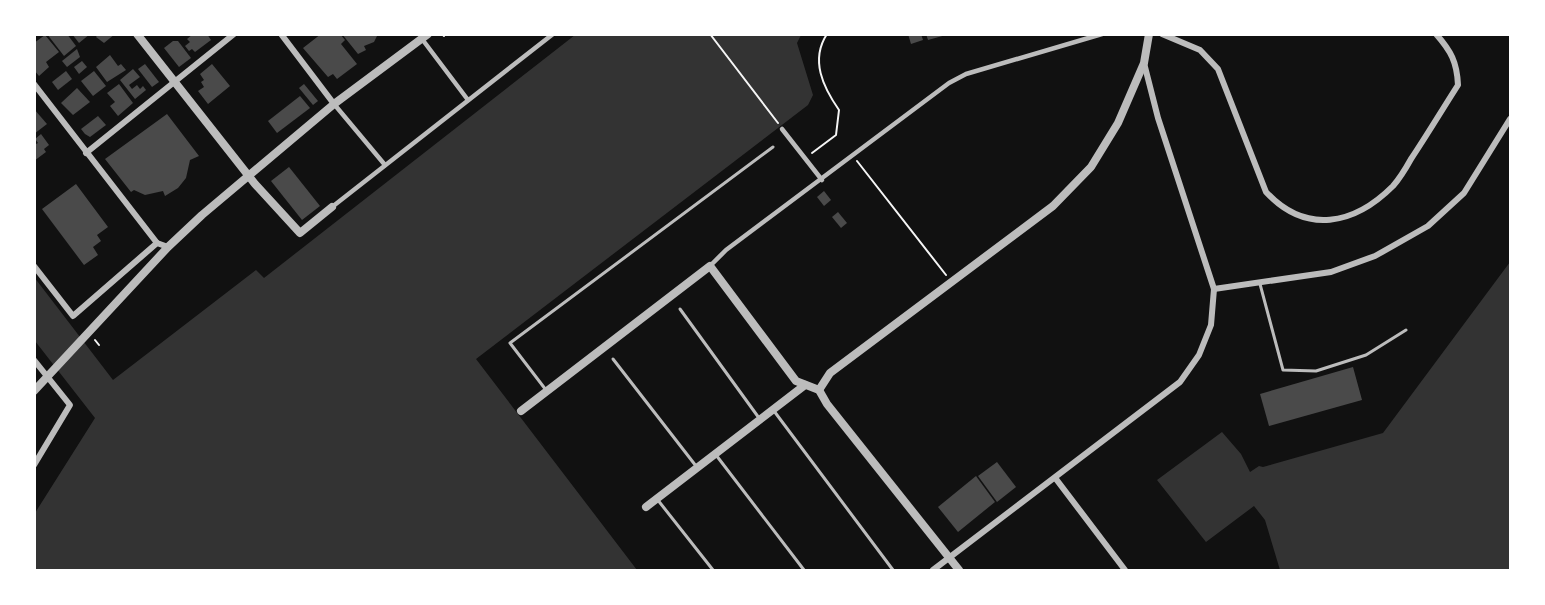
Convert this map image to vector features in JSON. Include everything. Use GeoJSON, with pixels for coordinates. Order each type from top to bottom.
{"type":"FeatureCollection","features":[{"type":"Feature","properties":{"kind":"street"},"geometry":{"type":"LineString","coordinates":[[136,34],[248,175],[300,233],[553,34]]}},
{"type":"Feature","properties":{"kind":"street"},"geometry":{"type":"LineString","coordinates":[[86,153],[234,34]]}},
{"type":"Feature","properties":{"kind":"street"},"geometry":{"type":"LineString","coordinates":[[281,34],[334,104],[385,165]]}},
{"type":"Feature","properties":{"kind":"street"},"geometry":{"type":"LineString","coordinates":[[521,411],[710,266],[726,250],[854,157],[949,83],[966,74],[1102,34]]}},
{"type":"Feature","properties":{"kind":"street"},"geometry":{"type":"LineString","coordinates":[[819,390],[830,373],[1053,206],[1091,167],[1118,123],[1144,63],[1149,34]]}},
{"type":"Feature","properties":{"kind":"street"},"geometry":{"type":"LineString","coordinates":[[1162,34],[1200,50],[1218,69],[1266,192],[1280,207],[1308,219],[1331,221],[1357,213],[1395,184],[1458,85],[1457,66],[1450,50],[1436,34]]}},
{"type":"Feature","properties":{"kind":"street"},"geometry":{"type":"LineString","coordinates":[[34,391],[168,247],[248,175],[334,104],[423,36],[468,100]]}},
{"type":"Feature","properties":{"kind":"street"},"geometry":{"type":"LineString","coordinates":[[933,570],[1056,479],[1180,382],[1199,355],[1211,325],[1214,289],[1158,118],[1144,63]]}},
{"type":"Feature","properties":{"kind":"street"},"geometry":{"type":"LineString","coordinates":[[34,84],[157,243],[168,247]]}},
{"type":"Feature","properties":{"kind":"street"},"geometry":{"type":"LineString","coordinates":[[1214,289],[1260,284],[1342,268],[1375,256],[1428,226],[1464,194],[1510,119]]}},
{"type":"Feature","properties":{"kind":"street"},"geometry":{"type":"LineString","coordinates":[[783,129],[822,180]]}},
{"type":"Feature","properties":{"kind":"street"},"geometry":{"type":"LineString","coordinates":[[34,266],[73,316],[157,243]]}},
{"type":"Feature","properties":{"kind":"street"},"geometry":{"type":"LineString","coordinates":[[710,266],[796,381],[819,390],[827,404],[959,570]]}},
{"type":"Feature","properties":{"kind":"street"},"geometry":{"type":"LineString","coordinates":[[34,360],[70,405],[34,465]]}},
{"type":"Feature","properties":{"kind":"street"},"geometry":{"type":"LineString","coordinates":[[646,507],[805,385]]}},
{"type":"Feature","properties":{"kind":"street"},"geometry":{"type":"LineString","coordinates":[[1056,479],[1125,570]]}},
{"type":"Feature","properties":{"kind":"lane"},"geometry":{"type":"LineString","coordinates":[[547,391],[510,343],[772,147]]}},
{"type":"Feature","properties":{"kind":"lane"},"geometry":{"type":"LineString","coordinates":[[1260,284],[1283,370],[1316,371],[1366,355],[1406,330]]}},
{"type":"Feature","properties":{"kind":"lane"},"geometry":{"type":"LineString","coordinates":[[680,309],[760,419]]}},
{"type":"Feature","properties":{"kind":"lane"},"geometry":{"type":"LineString","coordinates":[[613,359],[697,468]]}},
{"type":"Feature","properties":{"kind":"lane"},"geometry":{"type":"LineString","coordinates":[[773,410],[893,570]]}},
{"type":"Feature","properties":{"kind":"lane"},"geometry":{"type":"LineString","coordinates":[[715,454],[804,570]]}},
{"type":"Feature","properties":{"kind":"lane"},"geometry":{"type":"LineString","coordinates":[[656,499],[713,570]]}},
{"type":"Feature","properties":{"kind":"path"},"geometry":{"type":"LineString","coordinates":[[710,34],[783,129]]}},
{"type":"Feature","properties":{"kind":"path"},"geometry":{"type":"LineString","coordinates":[[805,158],[837,135],[839,110],[826,92],[818,64],[822,42],[827,34]]}},
{"type":"Feature","properties":{"kind":"path"},"geometry":{"type":"LineString","coordinates":[[854,157],[951,282]]}},
{"type":"Feature","properties":{"kind":"shaded area"},"geometry":{"type":"Polygon","coordinates":[[[575,35],[801,35],[797,43],[813,95],[808,105],[476,359],[637,570],[35,570],[35,513],[95,418],[35,341],[34,277],[113,380],[256,270],[264,278],[575,35]]]}},
{"type":"Feature","properties":{"kind":"shaded area"},"geometry":{"type":"Polygon","coordinates":[[[1510,262],[1510,570],[1280,570],[1265,520],[1254,506],[1206,542],[1157,480],[1222,432],[1241,454],[1250,472],[1259,466],[1263,467],[1383,433],[1510,262]]]}},
{"type":"Feature","properties":{"kind":"building"},"geometry":{"type":"Polygon","coordinates":[[[47,34],[67,34],[76,46],[64,56],[47,34]]]}},
{"type":"Feature","properties":{"kind":"building"},"geometry":{"type":"Polygon","coordinates":[[[72,34],[90,34],[79,43],[72,34]]]}},
{"type":"Feature","properties":{"kind":"building"},"geometry":{"type":"Polygon","coordinates":[[[98,34],[115,34],[104,43],[96,37],[98,34]]]}},
{"type":"Feature","properties":{"kind":"building"},"geometry":{"type":"Polygon","coordinates":[[[193,34],[207,34],[211,40],[195,52],[192,49],[189,51],[185,46],[190,42],[187,39],[193,34]]]}},
{"type":"Feature","properties":{"kind":"building"},"geometry":{"type":"Polygon","coordinates":[[[321,34],[340,34],[345,40],[341,44],[357,64],[337,79],[333,74],[328,77],[303,48],[321,34]]]}},
{"type":"Feature","properties":{"kind":"building"},"geometry":{"type":"Polygon","coordinates":[[[342,34],[378,34],[374,42],[364,46],[366,50],[358,54],[342,34]]]}},
{"type":"Feature","properties":{"kind":"building"},"geometry":{"type":"Polygon","coordinates":[[[908,34],[921,34],[923,40],[911,44],[908,34]]]}},
{"type":"Feature","properties":{"kind":"building"},"geometry":{"type":"Polygon","coordinates":[[[926,34],[946,34],[946,35],[928,40],[926,34]]]}},
{"type":"Feature","properties":{"kind":"building"},"geometry":{"type":"Polygon","coordinates":[[[45,35],[59,52],[46,62],[49,67],[39,76],[34,70],[34,43],[45,35]]]}},
{"type":"Feature","properties":{"kind":"building"},"geometry":{"type":"Polygon","coordinates":[[[173,41],[178,41],[191,58],[179,67],[164,48],[173,41]]]}},
{"type":"Feature","properties":{"kind":"building"},"geometry":{"type":"Polygon","coordinates":[[[77,49],[80,57],[67,67],[62,61],[77,49]]]}},
{"type":"Feature","properties":{"kind":"building"},"geometry":{"type":"Polygon","coordinates":[[[110,55],[118,66],[121,64],[126,70],[107,82],[96,67],[110,55]]]}},
{"type":"Feature","properties":{"kind":"building"},"geometry":{"type":"Polygon","coordinates":[[[82,61],[87,67],[79,74],[74,67],[82,61]]]}},
{"type":"Feature","properties":{"kind":"building"},"geometry":{"type":"Polygon","coordinates":[[[145,64],[159,82],[152,87],[138,69],[145,64]]]}},
{"type":"Feature","properties":{"kind":"building"},"geometry":{"type":"Polygon","coordinates":[[[212,64],[230,86],[208,104],[198,91],[204,87],[201,82],[204,80],[200,74],[212,64]]]}},
{"type":"Feature","properties":{"kind":"building"},"geometry":{"type":"Polygon","coordinates":[[[133,69],[140,77],[129,85],[132,89],[137,85],[140,89],[143,86],[146,90],[135,99],[120,80],[133,69]]]}},
{"type":"Feature","properties":{"kind":"building"},"geometry":{"type":"Polygon","coordinates":[[[66,71],[72,79],[58,90],[52,82],[66,71]]]}},
{"type":"Feature","properties":{"kind":"building"},"geometry":{"type":"Polygon","coordinates":[[[94,71],[106,86],[93,96],[81,81],[94,71]]]}},
{"type":"Feature","properties":{"kind":"building"},"geometry":{"type":"Polygon","coordinates":[[[119,84],[133,103],[118,116],[110,106],[115,102],[107,93],[119,84]]]}},
{"type":"Feature","properties":{"kind":"building"},"geometry":{"type":"Polygon","coordinates":[[[304,84],[318,101],[313,105],[299,88],[304,84]]]}},
{"type":"Feature","properties":{"kind":"building"},"geometry":{"type":"Polygon","coordinates":[[[77,88],[90,102],[73,115],[61,103],[77,88]]]}},
{"type":"Feature","properties":{"kind":"building"},"geometry":{"type":"Polygon","coordinates":[[[300,96],[310,108],[277,133],[268,121],[300,96]]]}},
{"type":"Feature","properties":{"kind":"building"},"geometry":{"type":"Polygon","coordinates":[[[34,109],[47,124],[34,134],[34,109]]]}},
{"type":"Feature","properties":{"kind":"building"},"geometry":{"type":"Polygon","coordinates":[[[167,114],[199,156],[190,160],[186,178],[178,188],[165,196],[163,191],[145,195],[134,190],[131,192],[105,159],[167,114]]]}},
{"type":"Feature","properties":{"kind":"building"},"geometry":{"type":"Polygon","coordinates":[[[98,116],[106,125],[90,137],[81,129],[98,116]]]}},
{"type":"Feature","properties":{"kind":"building"},"geometry":{"type":"Polygon","coordinates":[[[41,134],[49,145],[44,149],[46,152],[34,161],[34,145],[38,143],[35,139],[41,134]]]}},
{"type":"Feature","properties":{"kind":"building"},"geometry":{"type":"Polygon","coordinates":[[[289,167],[320,206],[302,220],[271,181],[289,167]]]}},
{"type":"Feature","properties":{"kind":"building"},"geometry":{"type":"Polygon","coordinates":[[[76,184],[108,227],[97,235],[101,241],[93,247],[98,255],[84,265],[42,209],[76,184]]]}},
{"type":"Feature","properties":{"kind":"building"},"geometry":{"type":"Polygon","coordinates":[[[824,191],[831,200],[824,206],[817,197],[824,191]]]}},
{"type":"Feature","properties":{"kind":"building"},"geometry":{"type":"Polygon","coordinates":[[[838,212],[847,223],[841,228],[832,217],[838,212]]]}},
{"type":"Feature","properties":{"kind":"building"},"geometry":{"type":"Polygon","coordinates":[[[1353,367],[1362,400],[1269,426],[1260,394],[1353,367]]]}},
{"type":"Feature","properties":{"kind":"building"},"geometry":{"type":"Polygon","coordinates":[[[997,462],[1016,487],[997,502],[978,476],[997,462]]]}},
{"type":"Feature","properties":{"kind":"building"},"geometry":{"type":"Polygon","coordinates":[[[976,476],[995,502],[958,532],[938,507],[976,476]]]}}]}
